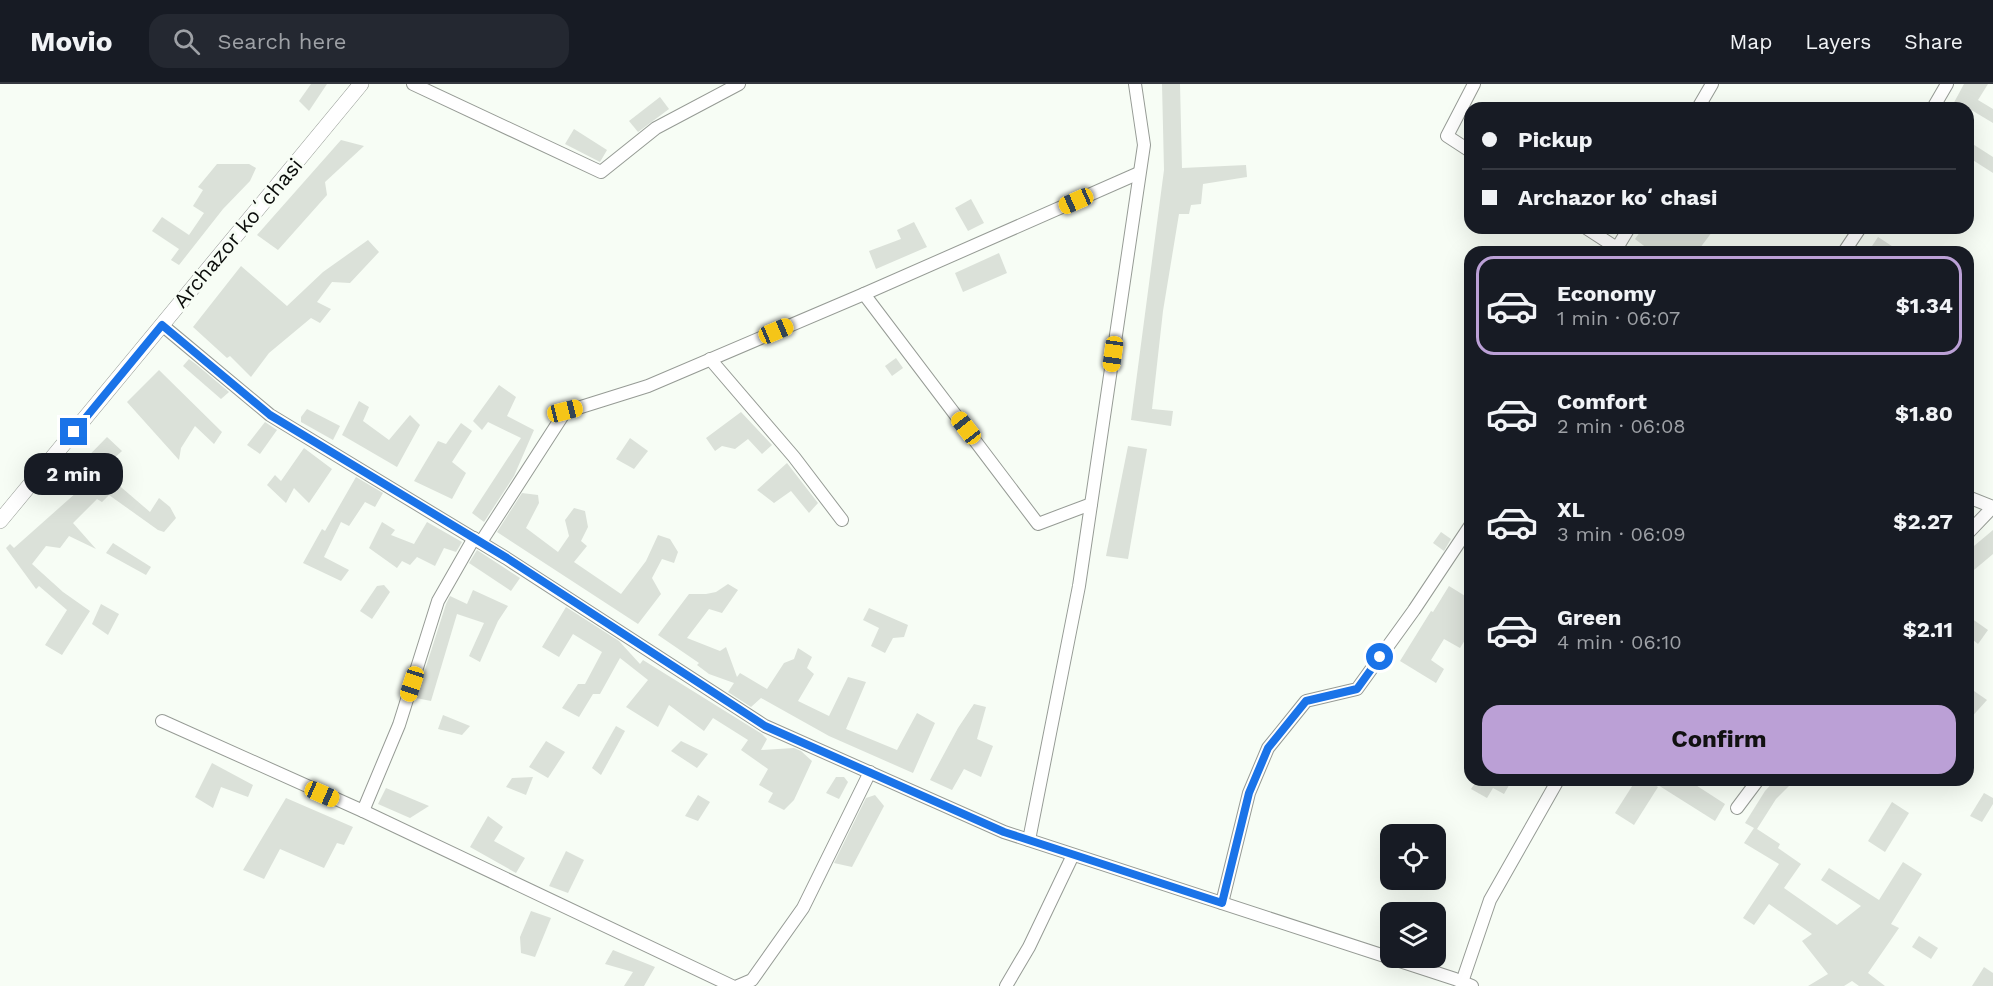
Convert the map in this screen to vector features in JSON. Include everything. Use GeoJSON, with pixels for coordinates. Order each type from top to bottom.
{"type":"FeatureCollection","features":[{"type":"Feature","properties":{"kind":"street","name":"Archazor koʻchasi"},"geometry":{"type":"LineString","coordinates":[[0,521],[361,84]]}},
{"type":"Feature","properties":{"kind":"street"},"geometry":{"type":"LineString","coordinates":[[413,84],[601,172],[656,128],[739,84]]}},
{"type":"Feature","properties":{"kind":"street"},"geometry":{"type":"LineString","coordinates":[[1029,840],[1079,586],[1144,145],[1135,84]]}},
{"type":"Feature","properties":{"kind":"street"},"geometry":{"type":"LineString","coordinates":[[1465,102],[1474,84]]}},
{"type":"Feature","properties":{"kind":"street"},"geometry":{"type":"LineString","coordinates":[[1702,102],[1712,84]]}},
{"type":"Feature","properties":{"kind":"street"},"geometry":{"type":"LineString","coordinates":[[1936,102],[1947,84]]}},
{"type":"Feature","properties":{"kind":"street"},"geometry":{"type":"LineString","coordinates":[[1464,103],[1447,136],[1464,147]]}},
{"type":"Feature","properties":{"kind":"street"},"geometry":{"type":"LineString","coordinates":[[363,812],[399,725],[438,601],[565,411],[648,386],[1139,173]]}},
{"type":"Feature","properties":{"kind":"street"},"geometry":{"type":"LineString","coordinates":[[1595,234],[1614,246]]}},
{"type":"Feature","properties":{"kind":"street"},"geometry":{"type":"LineString","coordinates":[[864,294],[1038,524],[1091,504]]}},
{"type":"Feature","properties":{"kind":"street"},"geometry":{"type":"LineString","coordinates":[[162,325],[270,415],[477,540],[765,726],[1004,832],[1073,855],[1467,984],[1490,900],[1555,786]]}},
{"type":"Feature","properties":{"kind":"street"},"geometry":{"type":"LineString","coordinates":[[710,359],[794,457],[842,520]]}},
{"type":"Feature","properties":{"kind":"street"},"geometry":{"type":"LineString","coordinates":[[1974,499],[1992,508],[1974,527]]}},
{"type":"Feature","properties":{"kind":"street"},"geometry":{"type":"LineString","coordinates":[[1222,903],[1249,793],[1268,748],[1306,701],[1357,689],[1464,535]]}},
{"type":"Feature","properties":{"kind":"street"},"geometry":{"type":"LineString","coordinates":[[162,721],[363,812],[732,986]]}},
{"type":"Feature","properties":{"kind":"street"},"geometry":{"type":"LineString","coordinates":[[738,986],[752,980],[802,908],[870,772]]}},
{"type":"Feature","properties":{"kind":"street"},"geometry":{"type":"LineString","coordinates":[[1737,808],[1754,786]]}},
{"type":"Feature","properties":{"kind":"street"},"geometry":{"type":"LineString","coordinates":[[1006,986],[1029,947],[1073,855]]}},
{"type":"Feature","properties":{"kind":"building"},"geometry":{"type":"Polygon","coordinates":[[[311,84],[327,84],[309,111],[299,101],[311,84]]]}},
{"type":"Feature","properties":{"kind":"building"},"geometry":{"type":"Polygon","coordinates":[[[1162,84],[1180,84],[1182,168],[1246,165],[1247,177],[1203,184],[1201,204],[1191,205],[1189,214],[1179,214],[1163,311],[1152,409],[1173,411],[1171,426],[1131,420],[1164,170],[1162,84]]]}},
{"type":"Feature","properties":{"kind":"building"},"geometry":{"type":"Polygon","coordinates":[[[1964,84],[1988,84],[1978,100],[1993,109],[1993,123],[1974,112],[1974,102],[1954,102],[1964,84]]]}},
{"type":"Feature","properties":{"kind":"building"},"geometry":{"type":"Polygon","coordinates":[[[660,97],[669,109],[638,132],[629,121],[660,97]]]}},
{"type":"Feature","properties":{"kind":"building"},"geometry":{"type":"Polygon","coordinates":[[[574,129],[607,150],[600,162],[565,144],[574,129]]]}},
{"type":"Feature","properties":{"kind":"building"},"geometry":{"type":"Polygon","coordinates":[[[341,140],[364,146],[325,182],[327,195],[278,250],[257,235],[341,140]]]}},
{"type":"Feature","properties":{"kind":"building"},"geometry":{"type":"Polygon","coordinates":[[[1974,145],[1993,157],[1993,173],[1974,161],[1974,145]]]}},
{"type":"Feature","properties":{"kind":"building"},"geometry":{"type":"Polygon","coordinates":[[[217,164],[249,164],[256,168],[250,181],[223,209],[179,265],[171,260],[179,249],[152,231],[162,217],[189,235],[204,213],[193,206],[203,190],[198,187],[217,164]]]}},
{"type":"Feature","properties":{"kind":"building"},"geometry":{"type":"Polygon","coordinates":[[[971,199],[984,223],[968,231],[955,208],[971,199]]]}},
{"type":"Feature","properties":{"kind":"building"},"geometry":{"type":"Polygon","coordinates":[[[914,222],[927,247],[876,269],[869,251],[901,239],[897,230],[914,222]]]}},
{"type":"Feature","properties":{"kind":"building"},"geometry":{"type":"Polygon","coordinates":[[[1639,234],[1710,234],[1702,246],[1644,246],[1635,239],[1639,234]]]}},
{"type":"Feature","properties":{"kind":"building"},"geometry":{"type":"Polygon","coordinates":[[[1878,237],[1892,246],[1872,246],[1878,237]]]}},
{"type":"Feature","properties":{"kind":"building"},"geometry":{"type":"Polygon","coordinates":[[[368,240],[379,252],[350,283],[332,282],[317,302],[331,309],[320,323],[311,318],[269,353],[251,377],[230,356],[227,358],[193,327],[241,266],[287,306],[323,272],[368,240]]]}},
{"type":"Feature","properties":{"kind":"building"},"geometry":{"type":"Polygon","coordinates":[[[999,253],[1007,273],[963,292],[955,273],[999,253]]]}},
{"type":"Feature","properties":{"kind":"building"},"geometry":{"type":"Polygon","coordinates":[[[896,358],[903,368],[892,376],[885,366],[896,358]]]}},
{"type":"Feature","properties":{"kind":"building"},"geometry":{"type":"Polygon","coordinates":[[[189,359],[229,392],[221,399],[183,366],[189,359]]]}},
{"type":"Feature","properties":{"kind":"building"},"geometry":{"type":"Polygon","coordinates":[[[159,370],[222,432],[214,444],[195,426],[181,448],[179,460],[127,402],[159,370]]]}},
{"type":"Feature","properties":{"kind":"building"},"geometry":{"type":"Polygon","coordinates":[[[499,385],[516,397],[507,416],[534,430],[514,476],[484,522],[472,513],[521,438],[488,422],[482,430],[473,421],[499,385]]]}},
{"type":"Feature","properties":{"kind":"building"},"geometry":{"type":"Polygon","coordinates":[[[359,401],[369,407],[363,421],[389,440],[410,415],[420,425],[397,467],[342,435],[359,401]]]}},
{"type":"Feature","properties":{"kind":"building"},"geometry":{"type":"Polygon","coordinates":[[[307,409],[340,426],[333,440],[301,422],[301,417],[307,409]]]}},
{"type":"Feature","properties":{"kind":"building"},"geometry":{"type":"Polygon","coordinates":[[[741,412],[772,445],[762,454],[748,439],[735,449],[722,446],[715,451],[706,438],[741,412]]]}},
{"type":"Feature","properties":{"kind":"building"},"geometry":{"type":"Polygon","coordinates":[[[265,422],[277,430],[260,454],[247,445],[265,422]]]}},
{"type":"Feature","properties":{"kind":"building"},"geometry":{"type":"Polygon","coordinates":[[[461,423],[472,431],[452,462],[466,473],[452,499],[414,481],[438,441],[446,444],[461,423]]]}},
{"type":"Feature","properties":{"kind":"building"},"geometry":{"type":"Polygon","coordinates":[[[107,437],[122,451],[101,470],[150,512],[159,498],[170,507],[176,518],[164,532],[158,530],[109,495],[102,502],[97,499],[73,523],[96,549],[69,536],[60,548],[46,546],[32,564],[63,592],[90,611],[62,655],[45,645],[67,610],[39,586],[36,589],[6,548],[10,544],[14,548],[77,492],[64,481],[107,437]]]}},
{"type":"Feature","properties":{"kind":"building"},"geometry":{"type":"Polygon","coordinates":[[[630,438],[648,451],[634,469],[616,459],[630,438]]]}},
{"type":"Feature","properties":{"kind":"building"},"geometry":{"type":"Polygon","coordinates":[[[1128,446],[1147,449],[1128,559],[1106,556],[1128,446]]]}},
{"type":"Feature","properties":{"kind":"building"},"geometry":{"type":"Polygon","coordinates":[[[304,448],[332,469],[309,503],[294,488],[286,503],[267,485],[275,475],[281,481],[304,448]]]}},
{"type":"Feature","properties":{"kind":"building"},"geometry":{"type":"Polygon","coordinates":[[[787,463],[818,503],[809,513],[791,491],[774,503],[757,490],[787,463]]]}},
{"type":"Feature","properties":{"kind":"building"},"geometry":{"type":"Polygon","coordinates":[[[356,477],[383,493],[375,507],[365,502],[349,526],[341,522],[324,557],[349,570],[341,581],[303,563],[322,529],[325,531],[356,477]]]}},
{"type":"Feature","properties":{"kind":"building"},"geometry":{"type":"Polygon","coordinates":[[[522,493],[538,495],[539,503],[526,528],[558,552],[569,536],[565,520],[574,508],[585,511],[588,527],[581,541],[587,546],[574,562],[621,594],[646,561],[658,535],[670,539],[678,552],[674,563],[662,559],[652,578],[661,594],[638,624],[497,532],[522,493]]]}},
{"type":"Feature","properties":{"kind":"building"},"geometry":{"type":"Polygon","coordinates":[[[382,522],[395,530],[391,535],[414,544],[427,522],[462,542],[456,552],[444,548],[435,566],[417,557],[410,565],[402,561],[397,568],[369,548],[382,522]]]}},
{"type":"Feature","properties":{"kind":"building"},"geometry":{"type":"Polygon","coordinates":[[[1993,530],[1993,554],[1974,570],[1974,546],[1993,530]]]}},
{"type":"Feature","properties":{"kind":"building"},"geometry":{"type":"Polygon","coordinates":[[[1441,532],[1451,539],[1444,551],[1433,543],[1441,532]]]}},
{"type":"Feature","properties":{"kind":"building"},"geometry":{"type":"Polygon","coordinates":[[[113,543],[151,567],[146,575],[106,553],[113,543]]]}},
{"type":"Feature","properties":{"kind":"building"},"geometry":{"type":"Polygon","coordinates":[[[477,550],[520,578],[511,591],[469,563],[477,550]]]}},
{"type":"Feature","properties":{"kind":"building"},"geometry":{"type":"Polygon","coordinates":[[[728,584],[738,590],[722,613],[709,609],[687,638],[720,651],[726,647],[737,677],[740,673],[767,689],[784,663],[794,659],[798,648],[812,657],[807,668],[814,674],[798,701],[829,716],[848,677],[866,682],[846,729],[897,750],[917,713],[935,723],[913,773],[829,736],[761,698],[751,707],[728,692],[734,683],[709,674],[697,665],[699,663],[658,635],[689,594],[716,592],[728,584]]]}},
{"type":"Feature","properties":{"kind":"building"},"geometry":{"type":"Polygon","coordinates":[[[384,585],[390,592],[372,619],[360,611],[377,586],[384,585]]]}},
{"type":"Feature","properties":{"kind":"building"},"geometry":{"type":"Polygon","coordinates":[[[1449,586],[1464,595],[1464,642],[1460,648],[1444,639],[1431,660],[1444,669],[1436,683],[1400,661],[1431,611],[1433,612],[1449,586]]]}},
{"type":"Feature","properties":{"kind":"building"},"geometry":{"type":"Polygon","coordinates":[[[473,590],[508,606],[498,621],[480,662],[469,656],[484,623],[457,614],[431,701],[416,698],[450,596],[467,604],[473,590]]]}},
{"type":"Feature","properties":{"kind":"building"},"geometry":{"type":"Polygon","coordinates":[[[101,604],[119,614],[108,635],[92,624],[101,604]]]}},
{"type":"Feature","properties":{"kind":"building"},"geometry":{"type":"Polygon","coordinates":[[[566,607],[619,641],[640,664],[643,660],[762,734],[767,739],[761,750],[794,748],[801,751],[812,761],[794,800],[784,810],[768,802],[773,793],[759,785],[768,769],[741,750],[748,740],[713,718],[704,731],[669,705],[658,727],[626,707],[648,680],[620,658],[600,694],[593,694],[579,717],[562,708],[578,684],[585,684],[602,652],[573,634],[559,657],[542,647],[566,607]]]}},
{"type":"Feature","properties":{"kind":"building"},"geometry":{"type":"Polygon","coordinates":[[[869,608],[908,625],[904,637],[893,638],[885,653],[871,646],[879,628],[863,620],[869,608]]]}},
{"type":"Feature","properties":{"kind":"building"},"geometry":{"type":"Polygon","coordinates":[[[1974,620],[1988,630],[1978,644],[1974,641],[1974,620]]]}},
{"type":"Feature","properties":{"kind":"building"},"geometry":{"type":"Polygon","coordinates":[[[1974,691],[1987,700],[1974,714],[1974,691]]]}},
{"type":"Feature","properties":{"kind":"building"},"geometry":{"type":"Polygon","coordinates":[[[974,704],[986,707],[977,739],[993,746],[981,777],[964,769],[952,790],[930,780],[958,728],[974,704]]]}},
{"type":"Feature","properties":{"kind":"building"},"geometry":{"type":"Polygon","coordinates":[[[443,715],[470,726],[462,735],[438,729],[443,715]]]}},
{"type":"Feature","properties":{"kind":"building"},"geometry":{"type":"Polygon","coordinates":[[[616,726],[625,731],[601,775],[592,768],[616,726]]]}},
{"type":"Feature","properties":{"kind":"building"},"geometry":{"type":"Polygon","coordinates":[[[546,741],[565,752],[548,778],[529,767],[546,741]]]}},
{"type":"Feature","properties":{"kind":"building"},"geometry":{"type":"Polygon","coordinates":[[[681,741],[708,754],[697,768],[671,751],[681,741]]]}},
{"type":"Feature","properties":{"kind":"building"},"geometry":{"type":"Polygon","coordinates":[[[212,763],[253,785],[248,797],[221,787],[213,808],[195,797],[212,763]]]}},
{"type":"Feature","properties":{"kind":"building"},"geometry":{"type":"Polygon","coordinates":[[[533,777],[526,795],[506,787],[512,778],[533,777]]]}},
{"type":"Feature","properties":{"kind":"building"},"geometry":{"type":"Polygon","coordinates":[[[836,777],[844,777],[848,782],[839,799],[826,793],[836,777]]]}},
{"type":"Feature","properties":{"kind":"building"},"geometry":{"type":"Polygon","coordinates":[[[1473,786],[1509,786],[1504,794],[1493,788],[1487,798],[1471,789],[1473,786]]]}},
{"type":"Feature","properties":{"kind":"building"},"geometry":{"type":"Polygon","coordinates":[[[1632,786],[1658,787],[1634,825],[1615,813],[1632,786]]]}},
{"type":"Feature","properties":{"kind":"building"},"geometry":{"type":"Polygon","coordinates":[[[1660,786],[1697,786],[1725,804],[1715,821],[1660,786]]]}},
{"type":"Feature","properties":{"kind":"building"},"geometry":{"type":"Polygon","coordinates":[[[1770,786],[1789,786],[1776,799],[1757,829],[1780,844],[1778,848],[1801,864],[1784,888],[1837,925],[1861,906],[1821,880],[1829,868],[1879,900],[1903,862],[1922,874],[1891,924],[1899,928],[1868,973],[1885,986],[1859,986],[1852,981],[1844,986],[1808,986],[1828,974],[1802,941],[1812,934],[1769,904],[1754,925],[1743,918],[1779,864],[1744,843],[1754,828],[1745,823],[1770,786]]]}},
{"type":"Feature","properties":{"kind":"building"},"geometry":{"type":"Polygon","coordinates":[[[386,788],[429,806],[410,818],[378,804],[386,788]]]}},
{"type":"Feature","properties":{"kind":"building"},"geometry":{"type":"Polygon","coordinates":[[[1984,793],[1993,798],[1993,804],[1982,822],[1970,816],[1984,793]]]}},
{"type":"Feature","properties":{"kind":"building"},"geometry":{"type":"Polygon","coordinates":[[[698,795],[710,802],[698,821],[685,816],[698,795]]]}},
{"type":"Feature","properties":{"kind":"building"},"geometry":{"type":"Polygon","coordinates":[[[875,795],[884,806],[852,867],[834,863],[866,798],[875,795]]]}},
{"type":"Feature","properties":{"kind":"building"},"geometry":{"type":"Polygon","coordinates":[[[286,798],[353,827],[344,845],[337,843],[324,868],[280,849],[264,879],[243,870],[286,798]]]}},
{"type":"Feature","properties":{"kind":"building"},"geometry":{"type":"Polygon","coordinates":[[[1892,802],[1909,813],[1885,852],[1868,841],[1892,802]]]}},
{"type":"Feature","properties":{"kind":"building"},"geometry":{"type":"Polygon","coordinates":[[[488,816],[503,827],[494,841],[525,858],[516,873],[470,847],[488,816]]]}},
{"type":"Feature","properties":{"kind":"building"},"geometry":{"type":"Polygon","coordinates":[[[566,851],[584,860],[568,893],[549,886],[566,851]]]}},
{"type":"Feature","properties":{"kind":"building"},"geometry":{"type":"Polygon","coordinates":[[[531,911],[551,918],[535,957],[521,953],[520,937],[531,911]]]}},
{"type":"Feature","properties":{"kind":"building"},"geometry":{"type":"Polygon","coordinates":[[[1919,936],[1938,948],[1931,959],[1912,947],[1919,936]]]}},
{"type":"Feature","properties":{"kind":"building"},"geometry":{"type":"Polygon","coordinates":[[[613,950],[655,967],[644,986],[624,986],[633,972],[605,964],[613,950]]]}},
{"type":"Feature","properties":{"kind":"building"},"geometry":{"type":"Polygon","coordinates":[[[1984,967],[1993,973],[1993,986],[1972,986],[1984,967]]]}},
{"type":"Feature","properties":{"kind":"route"},"geometry":{"type":"LineString","coordinates":[[74,432],[162,325],[270,415],[507,558],[765,726],[1004,832],[1222,903],[1249,793],[1268,748],[1306,701],[1357,689],[1380,657]]}}]}
